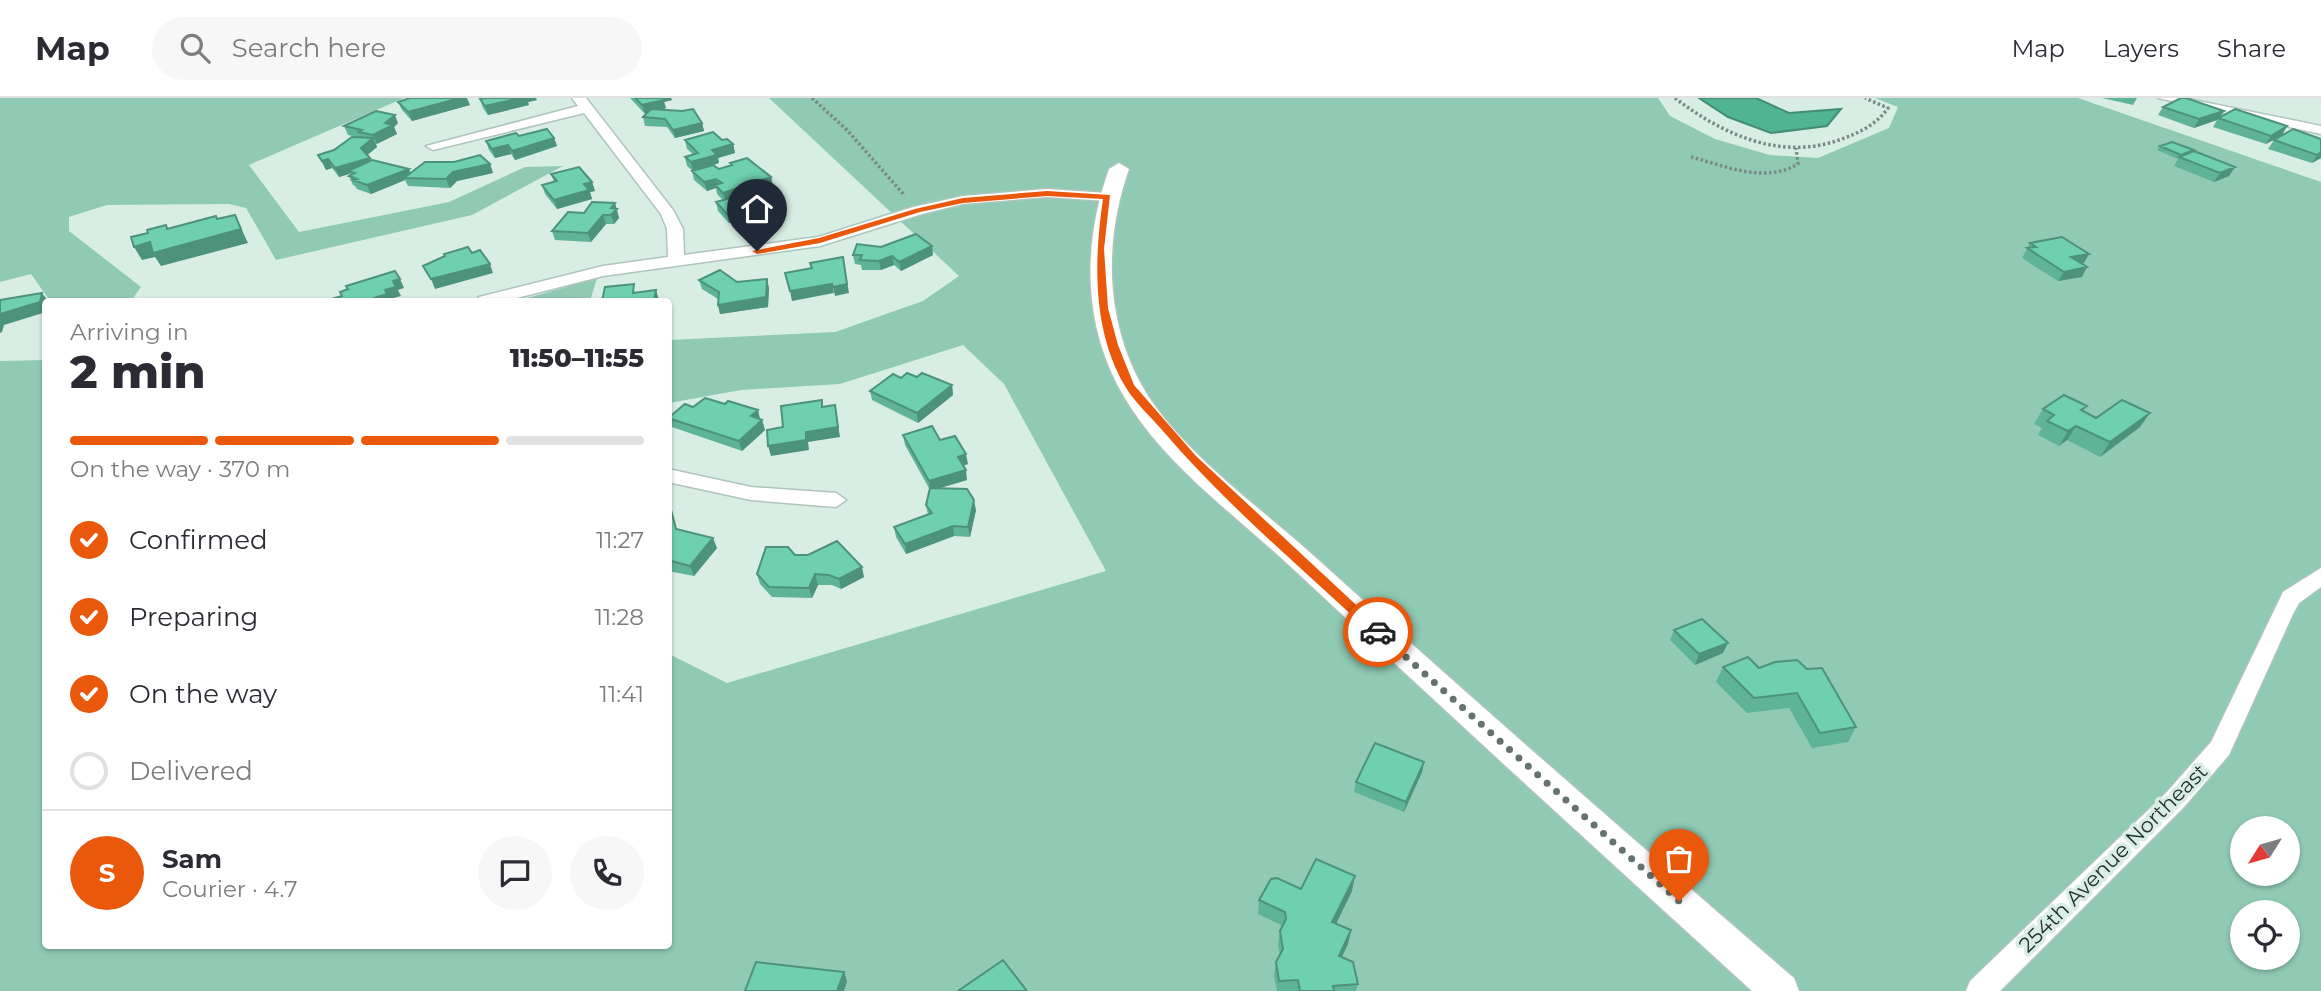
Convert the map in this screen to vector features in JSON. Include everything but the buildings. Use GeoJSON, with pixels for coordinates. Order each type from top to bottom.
{"type":"FeatureCollection","features":[{"type":"Feature","properties":{"kind":"street"},"geometry":{"type":"LineString","coordinates":[[2165,98],[2321,130]]}},
{"type":"Feature","properties":{"kind":"street"},"geometry":{"type":"LineString","coordinates":[[2220,98],[2321,116]]}},
{"type":"Feature","properties":{"kind":"street"},"geometry":{"type":"LineString","coordinates":[[433,146],[583,103],[668,213],[675,229],[676,260]]}},
{"type":"Feature","properties":{"kind":"street"},"geometry":{"type":"LineString","coordinates":[[1119,169],[1107,197],[1100,249],[1104,308],[1113,345],[1129,386],[1154,418],[1192,458],[1427,678],[1780,991]]}},
{"type":"Feature","properties":{"kind":"street"},"geometry":{"type":"LineString","coordinates":[[497,298],[603,271],[820,241],[918,210],[1003,195],[1047,193],[1107,197]]}},
{"type":"Feature","properties":{"kind":"street"},"geometry":{"type":"LineString","coordinates":[[672,476],[716,489],[768,498],[836,500]]}},
{"type":"Feature","properties":{"kind":"street","name":"254th Avenue Northeast"},"geometry":{"type":"LineString","coordinates":[[1980,991],[2175,800],[2220,748],[2276,623],[2291,598],[2321,576]]}},
{"type":"Feature","properties":{"kind":"path"},"geometry":{"type":"LineString","coordinates":[[812,98],[847,130],[918,210]]}},
{"type":"Feature","properties":{"kind":"path"},"geometry":{"type":"LineString","coordinates":[[1675,98],[1694,114],[1731,134],[1782,149],[1835,143],[1878,123],[1888,108],[1865,98]]}},
{"type":"Feature","properties":{"kind":"path"},"geometry":{"type":"LineString","coordinates":[[1691,157],[1765,175],[1788,172],[1798,164],[1796,148]]}},
{"type":"Feature","properties":{"kind":"shaded area"},"geometry":{"type":"Polygon","coordinates":[[[0,98],[404,98],[249,165],[299,232],[449,202],[525,167],[563,166],[472,215],[276,260],[246,208],[229,204],[107,205],[69,217],[69,231],[141,287],[133,298],[48,298],[31,274],[0,282],[0,98]]]}},
{"type":"Feature","properties":{"kind":"shaded area"},"geometry":{"type":"Polygon","coordinates":[[[769,98],[1658,98],[1670,116],[1715,139],[1770,155],[1818,158],[1889,128],[1898,107],[1875,98],[2078,98],[2321,182],[2321,991],[0,991],[0,361],[42,360],[42,949],[672,949],[672,656],[727,683],[1106,571],[1004,384],[963,345],[840,384],[741,390],[672,402],[672,340],[835,332],[923,301],[959,276],[769,98]]]}},
{"type":"Feature","properties":{"kind":"shaded area"},"geometry":{"type":"Polygon","coordinates":[[[1699,98],[1756,98],[1789,113],[1841,109],[1827,126],[1771,133],[1728,117],[1699,98]]]}},
{"type":"Feature","properties":{"kind":"shaded area"},"geometry":{"type":"Polygon","coordinates":[[[597,278],[591,298],[527,298],[597,278]]]}},
{"type":"Feature","properties":{"kind":"way so far"},"geometry":{"type":"LineString","coordinates":[[1378,632],[1679,901]]}},
{"type":"Feature","properties":{"kind":"route"},"geometry":{"type":"LineString","coordinates":[[757,251],[820,241],[918,210],[963,200],[1047,193],[1107,197],[1100,249],[1104,308],[1113,345],[1129,386],[1154,418],[1192,458],[1378,632]]}}]}
